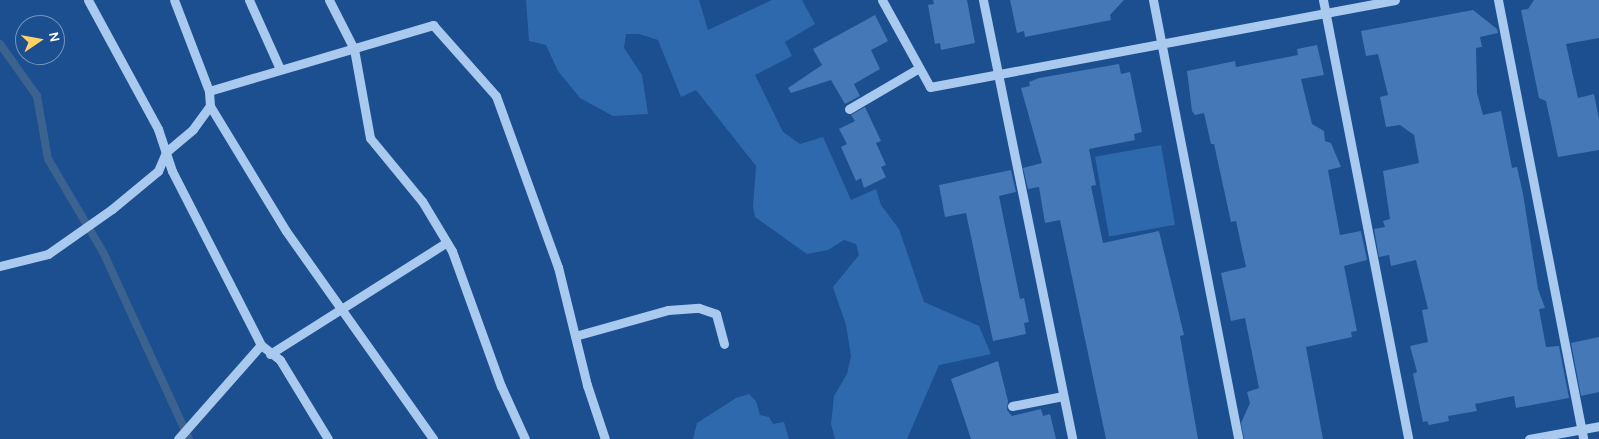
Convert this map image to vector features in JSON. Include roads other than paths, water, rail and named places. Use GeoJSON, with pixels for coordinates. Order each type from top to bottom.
{"type":"FeatureCollection","features":[{"type":"Feature","properties":{"kind":"street"},"geometry":{"type":"LineString","coordinates":[[88,0],[158,129],[172,171],[261,345],[280,360],[328,439]]}},
{"type":"Feature","properties":{"kind":"street"},"geometry":{"type":"LineString","coordinates":[[174,0],[209,91],[210,106],[286,232],[433,439]]}},
{"type":"Feature","properties":{"kind":"street"},"geometry":{"type":"LineString","coordinates":[[250,0],[280,69]]}},
{"type":"Feature","properties":{"kind":"street"},"geometry":{"type":"LineString","coordinates":[[329,0],[354,49],[370,138],[422,201],[447,242],[500,386],[525,439]]}},
{"type":"Feature","properties":{"kind":"street"},"geometry":{"type":"LineString","coordinates":[[882,0],[930,87],[1160,42],[1395,0]]}},
{"type":"Feature","properties":{"kind":"street"},"geometry":{"type":"LineString","coordinates":[[983,0],[1072,439]]}},
{"type":"Feature","properties":{"kind":"street"},"geometry":{"type":"LineString","coordinates":[[1153,0],[1238,439]]}},
{"type":"Feature","properties":{"kind":"street"},"geometry":{"type":"LineString","coordinates":[[1323,0],[1408,439]]}},
{"type":"Feature","properties":{"kind":"street"},"geometry":{"type":"LineString","coordinates":[[1498,0],[1583,439]]}},
{"type":"Feature","properties":{"kind":"street"},"geometry":{"type":"LineString","coordinates":[[209,91],[433,26],[496,96],[558,268],[575,336],[605,439]]}},
{"type":"Feature","properties":{"kind":"street"},"geometry":{"type":"LineString","coordinates":[[848,109],[919,68]]}},
{"type":"Feature","properties":{"kind":"street"},"geometry":{"type":"LineString","coordinates":[[0,266],[48,254],[102,216],[158,171],[166,152],[193,129],[210,106]]}},
{"type":"Feature","properties":{"kind":"street"},"geometry":{"type":"LineString","coordinates":[[270,354],[447,242]]}},
{"type":"Feature","properties":{"kind":"street"},"geometry":{"type":"LineString","coordinates":[[575,336],[668,310],[698,308],[716,314],[724,344]]}},
{"type":"Feature","properties":{"kind":"street"},"geometry":{"type":"LineString","coordinates":[[178,439],[261,345]]}},
{"type":"Feature","properties":{"kind":"street"},"geometry":{"type":"LineString","coordinates":[[1012,406],[1063,396]]}},
{"type":"Feature","properties":{"kind":"street"},"geometry":{"type":"LineString","coordinates":[[1529,439],[1599,426]]}},
{"type":"Feature","properties":{"kind":"waterway"},"geometry":{"type":"LineString","coordinates":[[0,44],[37,96],[48,159],[103,252],[189,439]]}}]}
